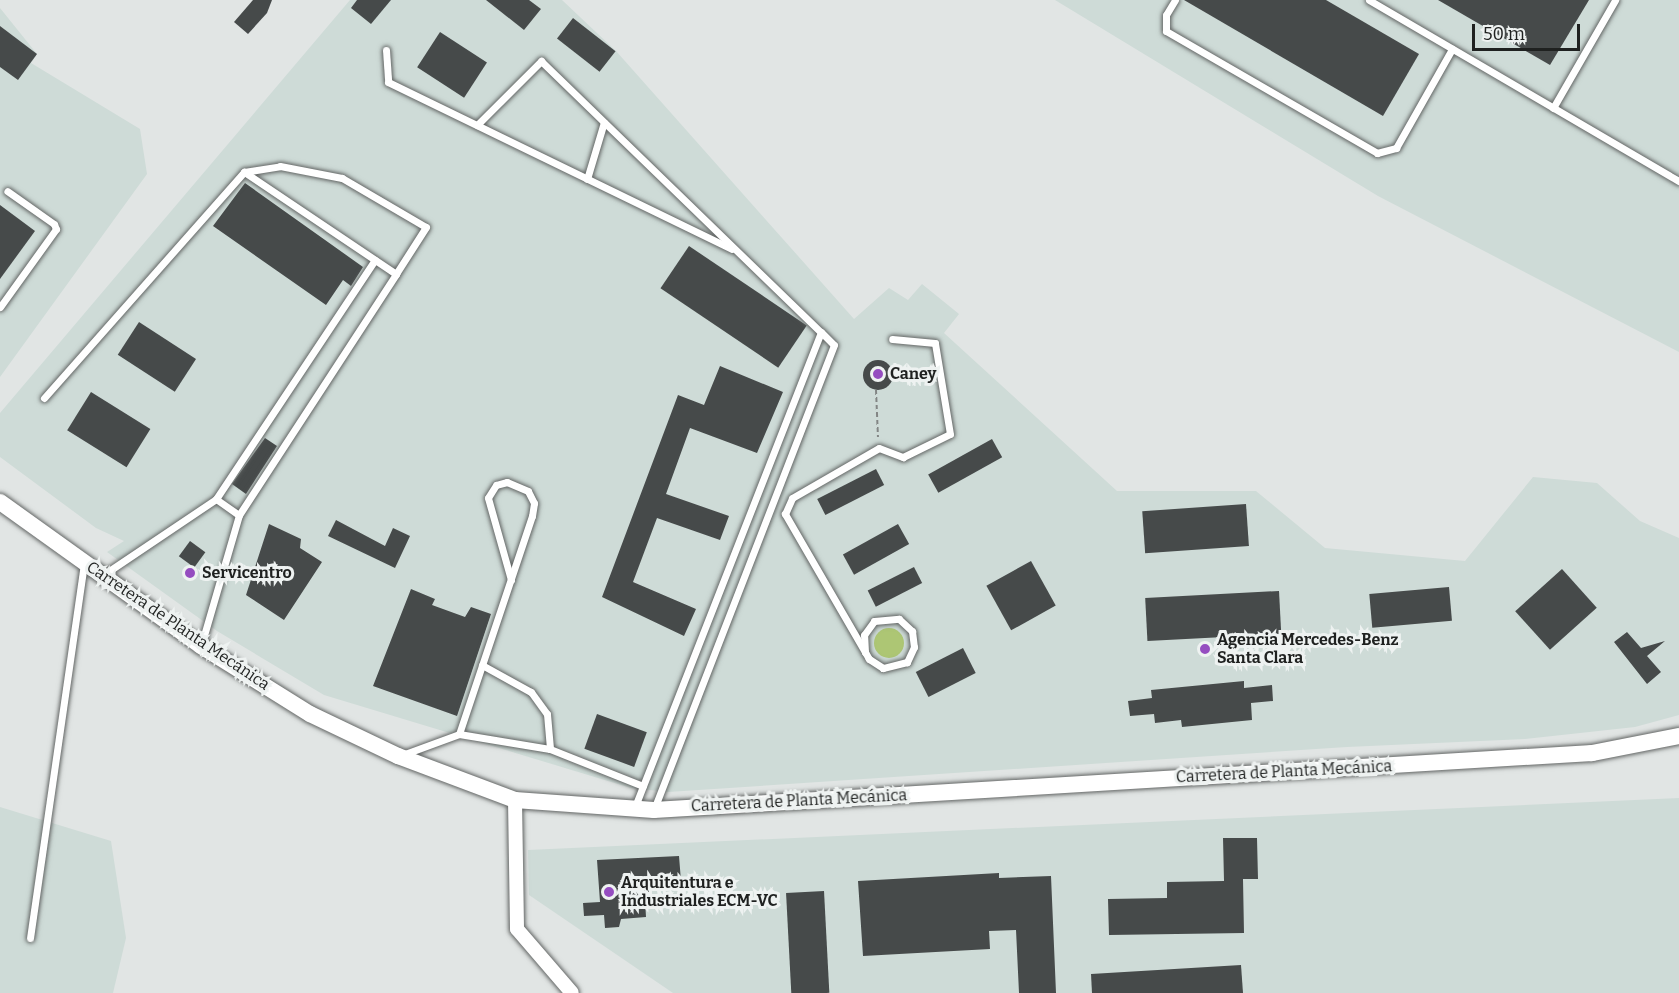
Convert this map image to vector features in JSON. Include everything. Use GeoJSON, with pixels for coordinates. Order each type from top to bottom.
{"type":"FeatureCollection","features":[{"type":"Feature","properties":{"kind":"street","name":"Carretera de Planta Mecánica"},"geometry":{"type":"LineString","coordinates":[[0,502],[201,646],[310,714],[398,756],[515,800],[654,810],[1592,753],[1679,736]]}},
{"type":"Feature","properties":{"kind":"street"},"geometry":{"type":"LineString","coordinates":[[515,800],[518,930],[572,993]]}},
{"type":"Feature","properties":{"kind":"lane"},"geometry":{"type":"LineString","coordinates":[[1175,0],[1166,15],[1166,31],[1377,153],[1396,148],[1452,49]]}},
{"type":"Feature","properties":{"kind":"lane"},"geometry":{"type":"LineString","coordinates":[[1369,0],[1679,181]]}},
{"type":"Feature","properties":{"kind":"lane"},"geometry":{"type":"LineString","coordinates":[[1553,108],[1615,0]]}},
{"type":"Feature","properties":{"kind":"lane"},"geometry":{"type":"LineString","coordinates":[[386,50],[388,81],[740,253]]}},
{"type":"Feature","properties":{"kind":"lane"},"geometry":{"type":"LineString","coordinates":[[477,125],[541,61],[834,345],[654,810]]}},
{"type":"Feature","properties":{"kind":"lane"},"geometry":{"type":"LineString","coordinates":[[587,179],[604,122]]}},
{"type":"Feature","properties":{"kind":"lane"},"geometry":{"type":"LineString","coordinates":[[44,398],[244,172],[280,166],[342,178],[426,227],[239,515],[201,646]]}},
{"type":"Feature","properties":{"kind":"lane"},"geometry":{"type":"LineString","coordinates":[[244,172],[396,274]]}},
{"type":"Feature","properties":{"kind":"lane"},"geometry":{"type":"LineString","coordinates":[[0,307],[56,229],[54,224],[7,191]]}},
{"type":"Feature","properties":{"kind":"lane"},"geometry":{"type":"LineString","coordinates":[[102,575],[216,499],[375,260]]}},
{"type":"Feature","properties":{"kind":"lane"},"geometry":{"type":"LineString","coordinates":[[633,809],[821,332]]}},
{"type":"Feature","properties":{"kind":"lane"},"geometry":{"type":"LineString","coordinates":[[865,652],[864,635],[874,621],[891,617],[912,631],[915,647],[900,666],[883,668],[865,652],[785,514],[792,498],[879,448],[903,457],[950,434],[935,343],[892,339]]}},
{"type":"Feature","properties":{"kind":"lane"},"geometry":{"type":"LineString","coordinates":[[459,734],[511,580],[534,504],[528,491],[507,482],[496,485],[488,498],[511,580]]}},
{"type":"Feature","properties":{"kind":"lane"},"geometry":{"type":"LineString","coordinates":[[216,499],[239,515]]}},
{"type":"Feature","properties":{"kind":"lane"},"geometry":{"type":"LineString","coordinates":[[30,938],[84,563]]}},
{"type":"Feature","properties":{"kind":"lane"},"geometry":{"type":"LineString","coordinates":[[482,665],[531,692],[547,714],[550,749]]}},
{"type":"Feature","properties":{"kind":"lane"},"geometry":{"type":"LineString","coordinates":[[398,756],[459,734],[550,749],[643,786]]}},
{"type":"Feature","properties":{"kind":"path"},"geometry":{"type":"LineString","coordinates":[[876,390],[879,448]]}},
{"type":"Feature","properties":{"kind":"shaded area"},"geometry":{"type":"Polygon","coordinates":[[[350,0],[562,0],[616,51],[854,319],[889,288],[908,300],[922,284],[959,314],[944,333],[1117,491],[1256,491],[1325,548],[1465,561],[1533,477],[1597,483],[1640,521],[1679,538],[1679,715],[1635,727],[1525,739],[1347,747],[668,792],[631,788],[324,695],[217,631],[107,552],[124,541],[96,528],[0,457],[0,413],[350,0]]]}},
{"type":"Feature","properties":{"kind":"shaded area"},"geometry":{"type":"Polygon","coordinates":[[[1055,0],[1679,0],[1679,352],[1378,196],[1055,0]]]}},
{"type":"Feature","properties":{"kind":"shaded area"},"geometry":{"type":"Polygon","coordinates":[[[0,8],[37,54],[31,63],[140,129],[147,174],[0,377],[0,8]]]}},
{"type":"Feature","properties":{"kind":"shaded area"},"geometry":{"type":"Polygon","coordinates":[[[1679,798],[1679,993],[673,993],[529,895],[528,850],[1679,798]]]}},
{"type":"Feature","properties":{"kind":"shaded area"},"geometry":{"type":"Polygon","coordinates":[[[0,807],[111,841],[126,938],[113,993],[0,993],[0,807]]]}},
{"type":"Feature","properties":{"kind":"green space"},"geometry":{"type":"Polygon","coordinates":[[[889,628],[895,629],[903,637],[903,649],[895,657],[889,658],[883,657],[875,649],[874,643],[875,637],[883,629],[889,628]]]}},
{"type":"Feature","properties":{"kind":"building"},"geometry":{"type":"Polygon","coordinates":[[[253,0],[272,0],[267,13],[248,34],[234,22],[253,0]]]}},
{"type":"Feature","properties":{"kind":"building"},"geometry":{"type":"Polygon","coordinates":[[[357,0],[391,0],[371,24],[351,8],[357,0]]]}},
{"type":"Feature","properties":{"kind":"building"},"geometry":{"type":"Polygon","coordinates":[[[486,0],[529,0],[541,9],[524,30],[486,0]]]}},
{"type":"Feature","properties":{"kind":"building"},"geometry":{"type":"Polygon","coordinates":[[[1184,0],[1326,0],[1419,54],[1383,116],[1184,0]]]}},
{"type":"Feature","properties":{"kind":"building"},"geometry":{"type":"Polygon","coordinates":[[[1438,0],[1589,0],[1550,65],[1438,0]]]}},
{"type":"Feature","properties":{"kind":"building"},"geometry":{"type":"Polygon","coordinates":[[[573,18],[616,51],[600,72],[557,38],[573,18]]]}},
{"type":"Feature","properties":{"kind":"building"},"geometry":{"type":"Polygon","coordinates":[[[0,26],[37,54],[18,80],[0,67],[0,26]]]}},
{"type":"Feature","properties":{"kind":"building"},"geometry":{"type":"Polygon","coordinates":[[[440,32],[487,62],[464,98],[417,67],[440,32]]]}},
{"type":"Feature","properties":{"kind":"building"},"geometry":{"type":"Polygon","coordinates":[[[245,183],[363,267],[351,286],[343,280],[326,305],[213,226],[245,183]]]}},
{"type":"Feature","properties":{"kind":"building"},"geometry":{"type":"Polygon","coordinates":[[[0,205],[35,231],[0,279],[0,205]]]}},
{"type":"Feature","properties":{"kind":"building"},"geometry":{"type":"Polygon","coordinates":[[[689,246],[807,325],[778,368],[660,288],[689,246]]]}},
{"type":"Feature","properties":{"kind":"building"},"geometry":{"type":"Polygon","coordinates":[[[139,322],[196,359],[175,392],[118,355],[139,322]]]}},
{"type":"Feature","properties":{"kind":"building","name":"Caney"},"geometry":{"type":"Polygon","coordinates":[[[878,360],[884,361],[892,369],[892,381],[884,389],[878,390],[872,389],[864,381],[863,375],[864,369],[872,361],[878,360]]]}},
{"type":"Feature","properties":{"kind":"building"},"geometry":{"type":"Polygon","coordinates":[[[720,366],[783,392],[757,453],[690,428],[666,494],[729,516],[720,540],[657,518],[633,582],[696,609],[684,636],[602,597],[678,395],[704,405],[720,366]]]}},
{"type":"Feature","properties":{"kind":"building"},"geometry":{"type":"Polygon","coordinates":[[[91,392],[150,429],[127,467],[67,430],[91,392]]]}},
{"type":"Feature","properties":{"kind":"building"},"geometry":{"type":"Polygon","coordinates":[[[265,438],[277,446],[246,494],[232,484],[265,438]]]}},
{"type":"Feature","properties":{"kind":"building"},"geometry":{"type":"Polygon","coordinates":[[[992,439],[1002,457],[938,493],[928,474],[992,439]]]}},
{"type":"Feature","properties":{"kind":"building"},"geometry":{"type":"Polygon","coordinates":[[[876,469],[884,485],[825,515],[817,499],[876,469]]]}},
{"type":"Feature","properties":{"kind":"building"},"geometry":{"type":"Polygon","coordinates":[[[1246,504],[1249,546],[1145,553],[1142,511],[1246,504]]]}},
{"type":"Feature","properties":{"kind":"building"},"geometry":{"type":"Polygon","coordinates":[[[336,520],[385,546],[393,528],[410,536],[395,568],[328,536],[336,520]]]}},
{"type":"Feature","properties":{"kind":"building"},"geometry":{"type":"Polygon","coordinates":[[[269,524],[301,539],[300,548],[322,562],[284,620],[246,595],[269,524]]]}},
{"type":"Feature","properties":{"kind":"building"},"geometry":{"type":"Polygon","coordinates":[[[898,524],[909,544],[854,575],[843,555],[898,524]]]}},
{"type":"Feature","properties":{"kind":"building"},"geometry":{"type":"Polygon","coordinates":[[[190,541],[205,552],[194,568],[179,556],[190,541]]]}},
{"type":"Feature","properties":{"kind":"building"},"geometry":{"type":"Polygon","coordinates":[[[1031,561],[1056,606],[1011,630],[986,586],[1031,561]]]}},
{"type":"Feature","properties":{"kind":"building"},"geometry":{"type":"Polygon","coordinates":[[[914,567],[922,583],[876,607],[868,591],[914,567]]]}},
{"type":"Feature","properties":{"kind":"building"},"geometry":{"type":"Polygon","coordinates":[[[1562,569],[1597,608],[1550,650],[1515,611],[1562,569]]]}},
{"type":"Feature","properties":{"kind":"building"},"geometry":{"type":"Polygon","coordinates":[[[1449,587],[1452,621],[1372,628],[1369,594],[1449,587]]]}},
{"type":"Feature","properties":{"kind":"building"},"geometry":{"type":"Polygon","coordinates":[[[411,589],[435,599],[432,605],[465,617],[471,607],[491,614],[457,716],[373,686],[411,589]]]}},
{"type":"Feature","properties":{"kind":"building"},"geometry":{"type":"Polygon","coordinates":[[[1279,591],[1281,634],[1147,641],[1145,598],[1279,591]]]}},
{"type":"Feature","properties":{"kind":"building"},"geometry":{"type":"Polygon","coordinates":[[[1627,632],[1641,648],[1665,641],[1647,656],[1661,672],[1647,684],[1614,642],[1627,632]]]}},
{"type":"Feature","properties":{"kind":"building"},"geometry":{"type":"Polygon","coordinates":[[[963,648],[976,673],[928,697],[916,672],[963,648]]]}},
{"type":"Feature","properties":{"kind":"building"},"geometry":{"type":"Polygon","coordinates":[[[1244,681],[1244,688],[1272,685],[1273,701],[1251,703],[1252,720],[1182,727],[1181,720],[1155,723],[1154,714],[1130,716],[1128,701],[1152,698],[1151,690],[1244,681]]]}},
{"type":"Feature","properties":{"kind":"building"},"geometry":{"type":"Polygon","coordinates":[[[597,714],[647,732],[634,767],[584,749],[597,714]]]}},
{"type":"Feature","properties":{"kind":"building"},"geometry":{"type":"Polygon","coordinates":[[[1223,838],[1257,838],[1258,879],[1243,879],[1244,933],[1109,935],[1108,899],[1167,898],[1167,882],[1224,881],[1223,838]]]}},
{"type":"Feature","properties":{"kind":"building","name":"Arquitentura e Industriales ECM-VC"},"geometry":{"type":"Polygon","coordinates":[[[679,856],[681,881],[644,883],[646,917],[621,919],[619,927],[605,928],[604,915],[584,916],[583,903],[600,902],[597,860],[679,856]]]}},
{"type":"Feature","properties":{"kind":"building"},"geometry":{"type":"Polygon","coordinates":[[[999,873],[999,878],[1051,876],[1056,993],[1019,993],[1016,930],[989,931],[990,949],[863,956],[858,881],[999,873]]]}},
{"type":"Feature","properties":{"kind":"building"},"geometry":{"type":"Polygon","coordinates":[[[824,891],[829,993],[791,993],[786,893],[824,891]]]}},
{"type":"Feature","properties":{"kind":"building"},"geometry":{"type":"Polygon","coordinates":[[[1241,965],[1243,993],[1092,993],[1091,974],[1241,965]]]}},
{"type":"Feature","properties":{"kind":"place","name":"Caney"},"geometry":{"type":"Point","coordinates":[878,374]}},
{"type":"Feature","properties":{"kind":"place","name":"Servicentro"},"geometry":{"type":"Point","coordinates":[190,573]}},
{"type":"Feature","properties":{"kind":"place","name":"Agencia Mercedes-Benz Santa Clara"},"geometry":{"type":"Point","coordinates":[1205,649]}},
{"type":"Feature","properties":{"kind":"place","name":"Arquitentura e Industriales ECM-VC"},"geometry":{"type":"Point","coordinates":[609,892]}}]}
